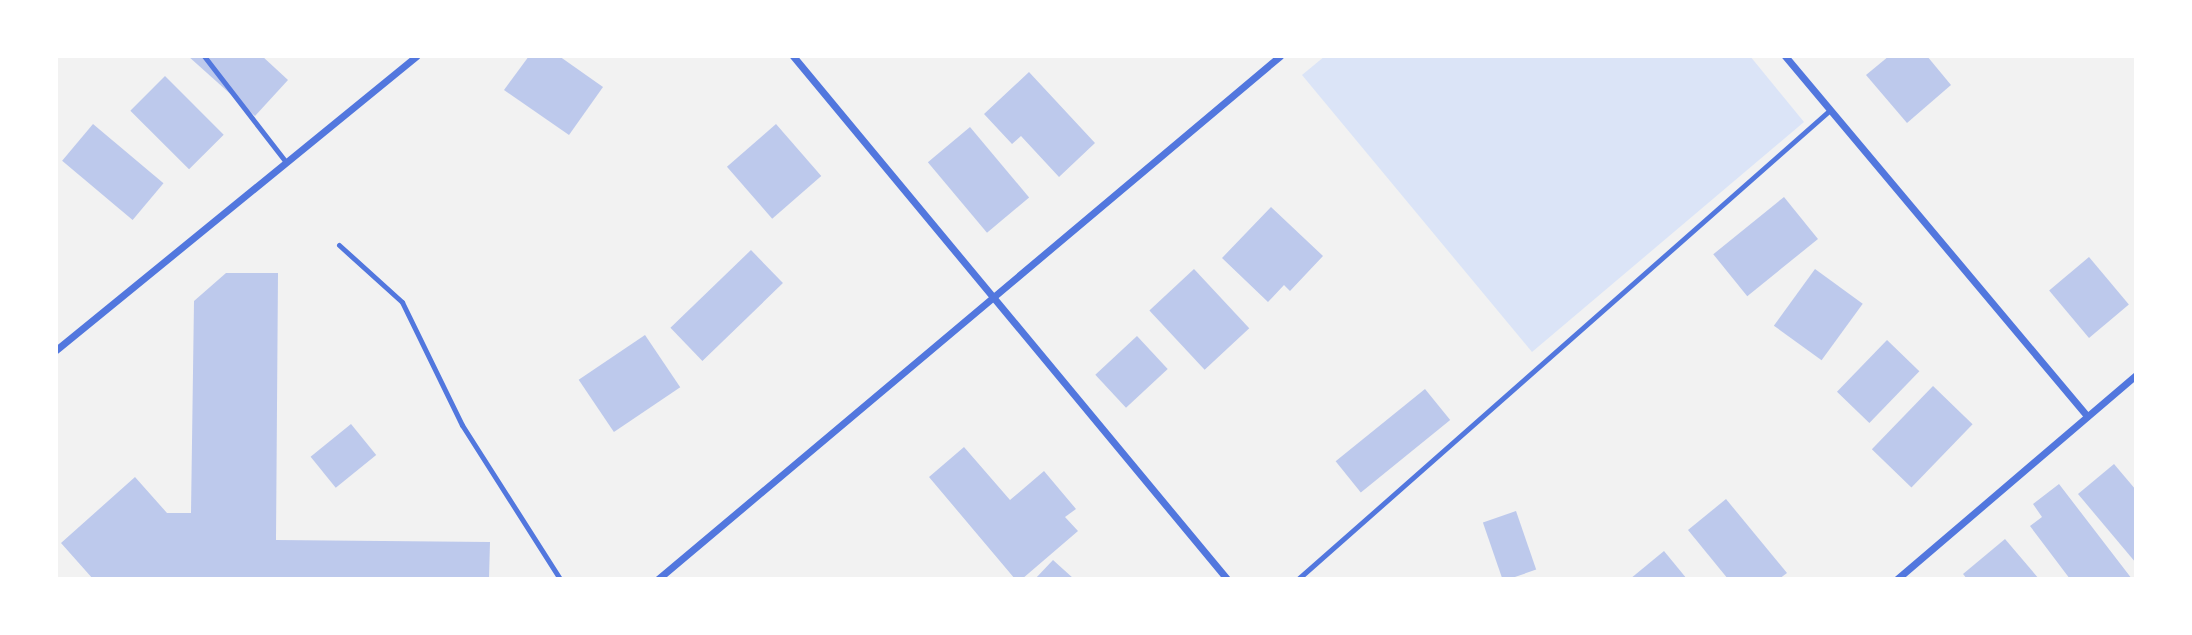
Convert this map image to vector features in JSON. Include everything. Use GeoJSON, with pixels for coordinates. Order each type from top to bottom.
{"type":"FeatureCollection","features":[{"type":"Feature","properties":{"kind":"street"},"geometry":{"type":"LineString","coordinates":[[56,350],[416,56]]}},
{"type":"Feature","properties":{"kind":"street"},"geometry":{"type":"LineString","coordinates":[[793,56],[1227,579]]}},
{"type":"Feature","properties":{"kind":"street"},"geometry":{"type":"LineString","coordinates":[[658,579],[1280,56]]}},
{"type":"Feature","properties":{"kind":"street"},"geometry":{"type":"LineString","coordinates":[[1785,56],[2087,416]]}},
{"type":"Feature","properties":{"kind":"street"},"geometry":{"type":"LineString","coordinates":[[1897,579],[2136,374]]}},
{"type":"Feature","properties":{"kind":"lane"},"geometry":{"type":"LineString","coordinates":[[204,56],[286,162]]}},
{"type":"Feature","properties":{"kind":"lane"},"geometry":{"type":"LineString","coordinates":[[1298,579],[1830,110]]}},
{"type":"Feature","properties":{"kind":"lane"},"geometry":{"type":"LineString","coordinates":[[339,245],[402,302],[462,425],[560,579]]}},
{"type":"Feature","properties":{"kind":"shaded area"},"geometry":{"type":"Polygon","coordinates":[[[1325,56],[1750,56],[1804,122],[1532,352],[1302,75],[1325,56]]]}},
{"type":"Feature","properties":{"kind":"building"},"geometry":{"type":"Polygon","coordinates":[[[188,56],[262,56],[288,80],[255,116],[188,56]]]}},
{"type":"Feature","properties":{"kind":"building"},"geometry":{"type":"Polygon","coordinates":[[[529,56],[559,56],[603,87],[569,135],[504,90],[529,56]]]}},
{"type":"Feature","properties":{"kind":"building"},"geometry":{"type":"Polygon","coordinates":[[[1889,56],[1927,56],[1951,85],[1907,123],[1866,75],[1889,56]]]}},
{"type":"Feature","properties":{"kind":"building"},"geometry":{"type":"Polygon","coordinates":[[[1029,72],[1095,143],[1059,177],[1021,136],[1012,144],[984,114],[1029,72]]]}},
{"type":"Feature","properties":{"kind":"building"},"geometry":{"type":"Polygon","coordinates":[[[165,76],[224,135],[189,169],[130,111],[165,76]]]}},
{"type":"Feature","properties":{"kind":"building"},"geometry":{"type":"Polygon","coordinates":[[[93,124],[163,183],[133,220],[62,161],[93,124]]]}},
{"type":"Feature","properties":{"kind":"building"},"geometry":{"type":"Polygon","coordinates":[[[776,124],[821,176],[772,219],[727,167],[776,124]]]}},
{"type":"Feature","properties":{"kind":"building"},"geometry":{"type":"Polygon","coordinates":[[[970,127],[1029,197],[987,233],[928,162],[970,127]]]}},
{"type":"Feature","properties":{"kind":"building"},"geometry":{"type":"Polygon","coordinates":[[[1784,197],[1818,239],[1747,296],[1713,254],[1784,197]]]}},
{"type":"Feature","properties":{"kind":"building"},"geometry":{"type":"Polygon","coordinates":[[[1271,207],[1323,256],[1290,291],[1284,285],[1268,302],[1222,258],[1271,207]]]}},
{"type":"Feature","properties":{"kind":"building"},"geometry":{"type":"Polygon","coordinates":[[[751,250],[783,283],[702,361],[670,328],[751,250]]]}},
{"type":"Feature","properties":{"kind":"building"},"geometry":{"type":"Polygon","coordinates":[[[2089,257],[2129,304],[2089,338],[2049,290],[2089,257]]]}},
{"type":"Feature","properties":{"kind":"building"},"geometry":{"type":"Polygon","coordinates":[[[1194,269],[1249,328],[1205,370],[1149,311],[1194,269]]]}},
{"type":"Feature","properties":{"kind":"building"},"geometry":{"type":"Polygon","coordinates":[[[1815,269],[1863,304],[1822,360],[1774,326],[1815,269]]]}},
{"type":"Feature","properties":{"kind":"building"},"geometry":{"type":"Polygon","coordinates":[[[226,273],[278,273],[276,540],[490,542],[489,579],[93,579],[61,543],[135,477],[167,513],[191,513],[194,301],[226,273]]]}},
{"type":"Feature","properties":{"kind":"building"},"geometry":{"type":"Polygon","coordinates":[[[645,335],[680,387],[614,432],[579,380],[645,335]]]}},
{"type":"Feature","properties":{"kind":"building"},"geometry":{"type":"Polygon","coordinates":[[[1137,336],[1168,369],[1126,408],[1095,375],[1137,336]]]}},
{"type":"Feature","properties":{"kind":"building"},"geometry":{"type":"Polygon","coordinates":[[[1887,340],[1919,371],[1869,423],[1837,392],[1887,340]]]}},
{"type":"Feature","properties":{"kind":"building"},"geometry":{"type":"Polygon","coordinates":[[[1933,386],[1973,424],[1911,488],[1872,449],[1933,386]]]}},
{"type":"Feature","properties":{"kind":"building"},"geometry":{"type":"Polygon","coordinates":[[[1425,389],[1450,420],[1361,492],[1336,461],[1425,389]]]}},
{"type":"Feature","properties":{"kind":"building"},"geometry":{"type":"Polygon","coordinates":[[[351,424],[376,455],[336,488],[311,457],[351,424]]]}},
{"type":"Feature","properties":{"kind":"building"},"geometry":{"type":"Polygon","coordinates":[[[964,447],[1010,500],[1044,471],[1076,509],[1065,517],[1078,531],[1022,579],[1015,579],[929,477],[964,447]]]}},
{"type":"Feature","properties":{"kind":"building"},"geometry":{"type":"Polygon","coordinates":[[[2114,464],[2136,490],[2136,563],[2078,494],[2114,464]]]}},
{"type":"Feature","properties":{"kind":"building"},"geometry":{"type":"Polygon","coordinates":[[[2059,484],[2132,579],[2070,579],[2030,526],[2042,517],[2033,504],[2059,484]]]}},
{"type":"Feature","properties":{"kind":"building"},"geometry":{"type":"Polygon","coordinates":[[[1726,499],[1787,573],[1779,579],[1728,579],[1688,530],[1726,499]]]}},
{"type":"Feature","properties":{"kind":"building"},"geometry":{"type":"Polygon","coordinates":[[[1516,511],[1536,570],[1502,579],[1483,522],[1516,511]]]}},
{"type":"Feature","properties":{"kind":"building"},"geometry":{"type":"Polygon","coordinates":[[[2005,539],[2039,579],[1967,579],[1963,574],[2005,539]]]}},
{"type":"Feature","properties":{"kind":"building"},"geometry":{"type":"Polygon","coordinates":[[[1664,551],[1687,579],[1630,579],[1664,551]]]}},
{"type":"Feature","properties":{"kind":"building"},"geometry":{"type":"Polygon","coordinates":[[[1053,560],[1074,579],[1035,579],[1053,560]]]}}]}
